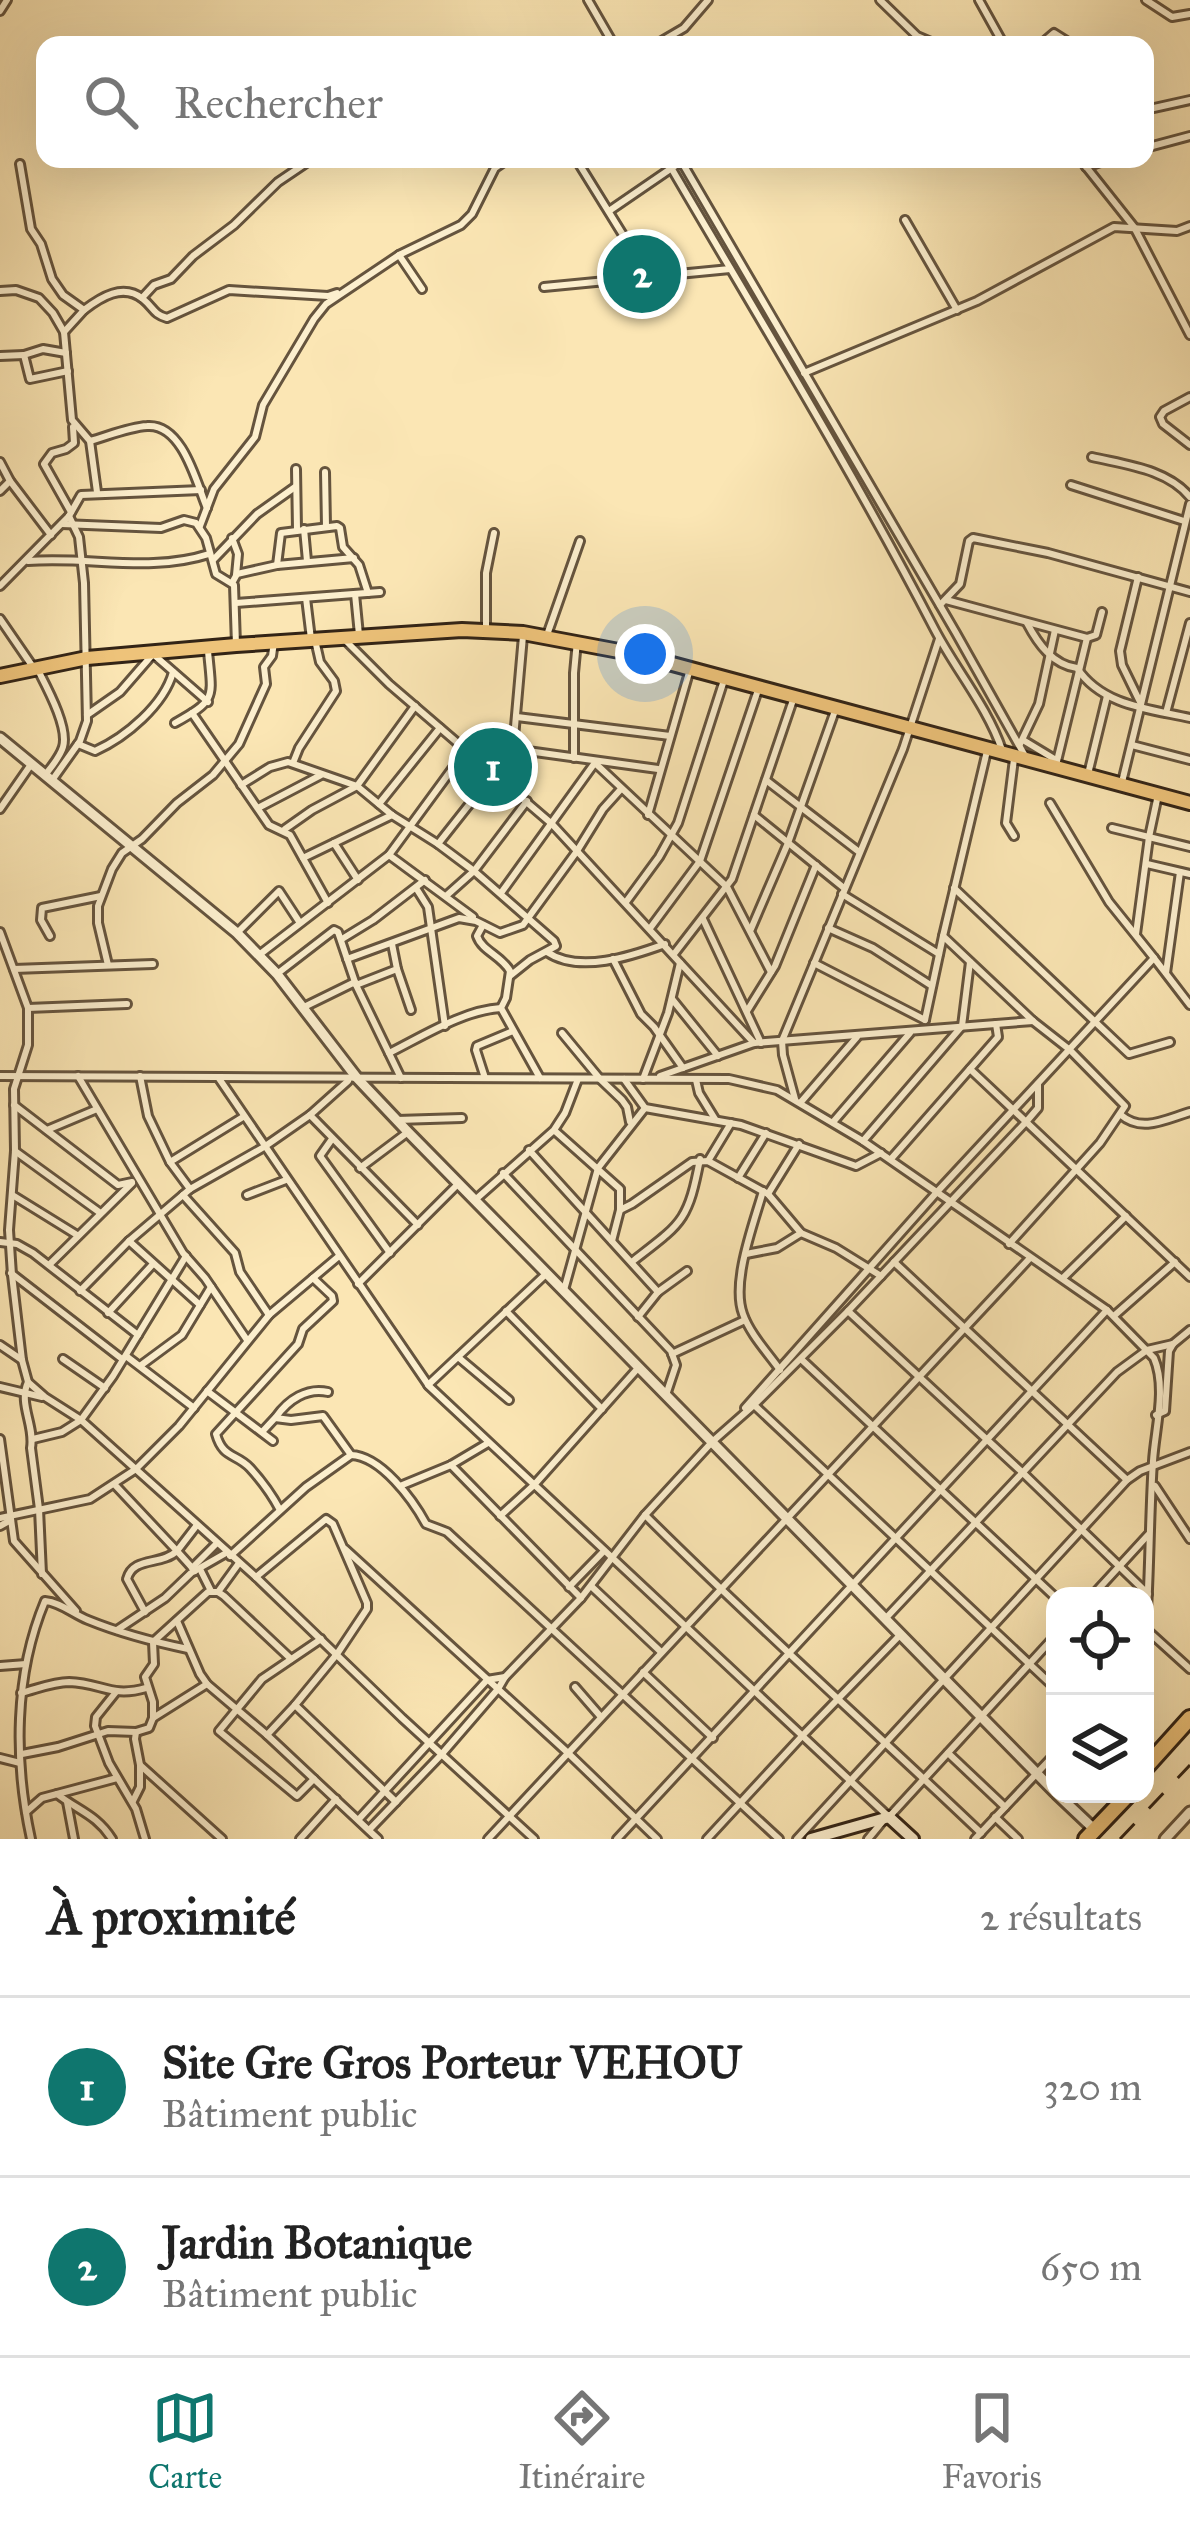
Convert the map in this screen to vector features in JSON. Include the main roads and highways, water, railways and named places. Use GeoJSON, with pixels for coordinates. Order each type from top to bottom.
{"type":"FeatureCollection","features":[{"type":"Feature","properties":{"kind":"highway"},"geometry":{"type":"LineString","coordinates":[[1154,1763],[1188,1725]]}},
{"type":"Feature","properties":{"kind":"highway"},"geometry":{"type":"LineString","coordinates":[[1087,1834],[1116,1803]]}},
{"type":"Feature","properties":{"kind":"main road"},"geometry":{"type":"LineString","coordinates":[[0,676],[87,658],[359,635],[486,629],[547,635],[725,677],[988,750],[1017,751],[1087,777],[1190,803]]}},
{"type":"Feature","properties":{"kind":"main road"},"geometry":{"type":"LineString","coordinates":[[812,1839],[886,1818],[913,1839]]}},
{"type":"Feature","properties":{"kind":"railway"},"geometry":{"type":"LineString","coordinates":[[1120,1839],[1190,1765]]}},
{"type":"Feature","properties":{"kind":"place","name":"Jardin Botanique"},"geometry":{"type":"Point","coordinates":[642,274]}},
{"type":"Feature","properties":{"kind":"place","name":"Site Gre Gros Porteur VEHOU"},"geometry":{"type":"Point","coordinates":[493,767]}}]}
